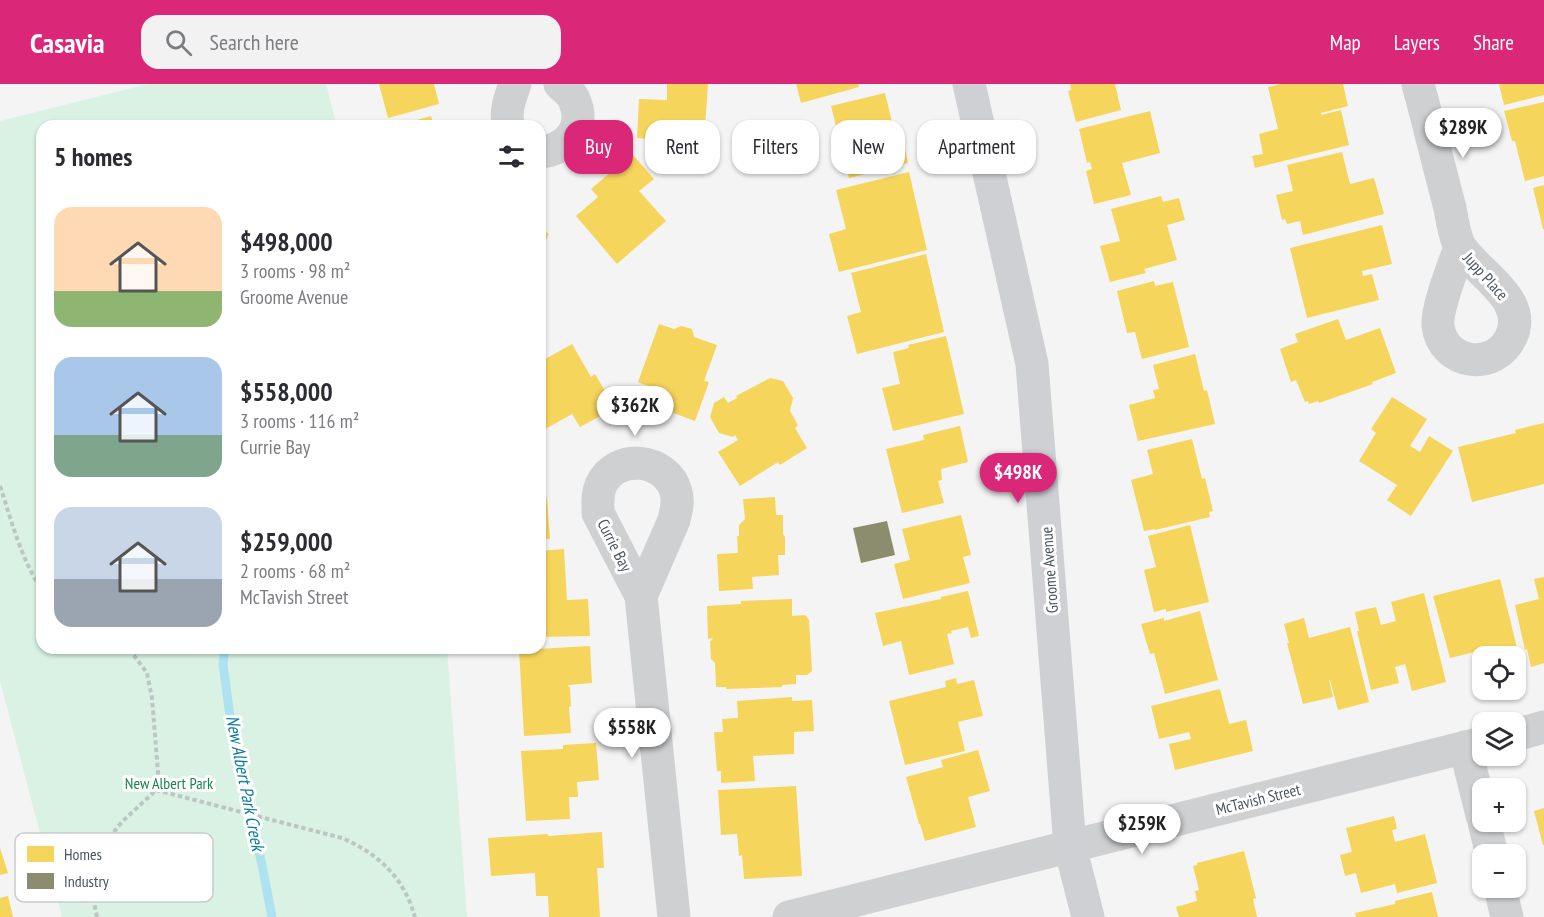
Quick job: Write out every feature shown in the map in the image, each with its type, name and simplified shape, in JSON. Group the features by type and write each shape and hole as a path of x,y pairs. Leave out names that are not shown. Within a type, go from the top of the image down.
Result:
{"street":[{"path":"506,120 515,84"},
{"path":"546,151 562,146 577,126 578,114 575,102 560,84"},
{"name":"Groome Avenue","path":"969,84 1032,364 1070,846 1088,917"},
{"name":"Jupp Place","path":"1418,84 1460,247"},
{"path":"641,596 674,917"},
{"path":"1526,732 1544,728"},
{"name":"McTavish Street","path":"789,917 1472,746"},
{"path":"1502,898 1507,917"}],"path":[{"path":"0,486 25,560 36,581"},
{"path":"113,833 156,790 158,772 152,698 147,673 133,654"},
{"path":"156,790 342,838 360,845 393,872 411,903 415,917"},
{"path":"94,902 97,917"}],"green space":[{"name":"New Albert Park","path":"148,84 326,84 335,120 36,120 36,654 447,654 467,917 62,917 58,902 213,902 213,833 40,833 0,681 0,121"}],"building: Homes":[{"path":"379,84 434,84 439,104 388,118"},
{"path":"667,84 708,84 706,120 645,120 645,138 637,138 639,99 667,100"},
{"path":"796,84 858,84 859,87 801,103"},
{"path":"1070,84 1115,84 1121,110 1076,122 1068,91 1071,90"},
{"path":"1281,84 1343,84 1348,106 1321,113 1321,115 1341,110 1349,145 1255,168 1252,156 1263,154 1259,134 1278,129 1268,87"},
{"path":"1499,84 1544,84 1544,95 1504,105"},
{"path":"885,93 892,120 834,120 831,106"},
{"path":"1544,102 1544,176 1525,181 1515,141 1512,141 1504,111"},
{"path":"1150,111 1160,153 1122,163 1131,195 1094,204 1086,171 1092,169 1090,162 1087,163 1079,129"},
{"path":"431,116 432,120 417,120"},
{"path":"1342,152 1350,184 1374,178 1384,214 1303,235 1300,221 1287,224 1285,219 1282,220 1276,195 1293,191 1287,165"},
{"path":"633,155 645,169 645,174 650,174 654,179 639,191 666,221 617,264 576,216 598,197 591,189 609,174 633,174"},
{"path":"909,172 927,250 839,272 829,234 846,229 836,190"},
{"path":"848,174 865,174 849,178"},
{"path":"1544,185 1544,229 1543,229 1533,188"},
{"path":"1161,196 1163,202 1179,198 1185,220 1167,225 1177,260 1144,269 1146,273 1110,282 1100,246 1120,241 1111,209"},
{"path":"1382,225 1392,264 1362,271 1363,276 1372,274 1379,300 1307,318 1290,248"},
{"path":"926,254 944,332 857,354 847,316 861,312 851,273"},
{"path":"1154,281 1155,286 1173,282 1189,347 1142,359 1135,332 1127,333 1117,291"},
{"path":"1338,319 1346,340 1380,328 1396,373 1372,382 1373,384 1319,403 1318,401 1309,404 1308,401 1305,402 1296,380 1291,382 1280,349 1298,342 1295,334"},
{"path":"659,324 674,329 681,326 692,329 694,337 717,345 704,381 709,382 695,421 660,408 665,393 638,382"},
{"path":"946,336 964,414 893,431 882,388 900,384 893,352 909,348 908,345"},
{"path":"572,344 591,377 595,374 615,408 580,427 572,414 546,429 546,359"},
{"path":"1195,354 1215,424 1138,441 1129,405 1155,398 1153,390 1159,389 1153,365"},
{"path":"770,378 783,381 793,398 790,411 798,425 795,428 807,448 780,465 778,462 740,486 718,452 738,440 735,435 733,437 719,433 710,417 714,403 724,397 728,403 737,398 736,396"},
{"path":"1392,397 1427,419 1410,446 1420,452 1429,436 1453,451 1411,516 1387,500 1397,485 1359,461 1376,433 1371,429"},
{"path":"1544,423 1544,484 1472,502 1458,447 1516,433 1515,430"},
{"path":"960,426 968,462 941,469 942,480 938,481 944,503 902,513 886,449 924,440 923,435"},
{"path":"1192,439 1213,511 1209,512 1210,517 1144,531 1131,480 1153,474 1147,450"},
{"path":"775,497 776,515 783,515 785,537 785,555 778,555 779,575 752,577 753,589 719,591 717,554 738,553 739,525 745,519 743,499"},
{"path":"546,498 547,498 550,539 546,539"},
{"path":"961,515 971,555 963,557 970,583 903,599 894,564 910,560 902,529"},
{"path":"1190,525 1209,602 1166,612 1166,609 1154,612 1144,570 1156,567 1148,536"},
{"path":"564,549 567,600 588,599 590,636 546,637 546,550"},
{"path":"1544,577 1544,663 1531,667 1515,605 1539,599 1534,579"},
{"path":"1500,579 1517,646 1472,646 1472,653 1450,658 1433,596"},
{"path":"968,591 979,636 971,638 968,627 951,631 952,633 947,634 954,664 909,675 901,641 883,646 875,613"},
{"path":"1424,593 1446,682 1412,691 1405,664 1395,667 1399,683 1371,690 1357,631 1359,631 1355,612 1376,607 1381,625 1396,621 1391,602"},
{"path":"792,599 792,616 805,615 809,620 812,671 807,675 796,675 796,684 782,685 782,687 726,689 726,687 716,687 715,663 711,659 710,642 713,638 708,639 707,606 741,604 741,601"},
{"path":"1200,611 1218,680 1165,694 1154,653 1150,654 1141,624 1164,618 1164,621"},
{"path":"1304,618 1309,638 1350,627 1369,702 1338,710 1329,680 1333,697 1303,704 1284,624"},
{"path":"590,646 592,683 568,685 570,687 571,733 524,736 519,654 546,654 546,648"},
{"path":"956,678 957,684 974,680 983,716 958,722 965,751 905,765 889,701 946,687 945,681"},
{"path":"1220,689 1229,724 1246,720 1253,751 1175,770 1169,744 1191,739 1189,732 1159,739 1151,706"},
{"path":"792,697 792,701 812,700 814,731 794,732 794,754 753,756 755,781 721,783 721,771 717,771 714,732 723,732 722,719 738,718 737,701"},
{"path":"596,743 599,780 577,782 578,797 569,797 570,819 526,821 521,751 563,749 563,745"},
{"path":"978,750 990,791 968,797 976,827 925,841 906,777 943,767 941,760"},
{"path":"796,786 802,876 744,879 737,834 721,835 718,790"},
{"path":"1544,808 1544,845 1543,845 1534,811"},
{"path":"1394,816 1397,829 1392,830 1395,842 1425,834 1437,883 1397,893 1395,884 1361,893 1356,873 1345,876 1340,855 1352,852 1346,828"},
{"path":"602,832 604,868 597,868 600,917 549,917 548,896 536,896 535,873 491,876 488,838"},
{"path":"0,848 8,873 0,875"},
{"path":"1244,851 1256,898 1253,899 1257,917 1179,917 1176,907 1197,901 1195,891 1199,890 1193,866"},
{"path":"1432,892 1438,917 1356,917 1355,913 1395,904 1395,901"},
{"path":"8,896 13,917 0,917 0,898"}],"building: Industry":[{"path":"887,521 895,555 861,563 853,528"}],"waterway":[{"name":"New Albert Park Creek","path":"224,654 223,664 232,731 272,917"}]}
